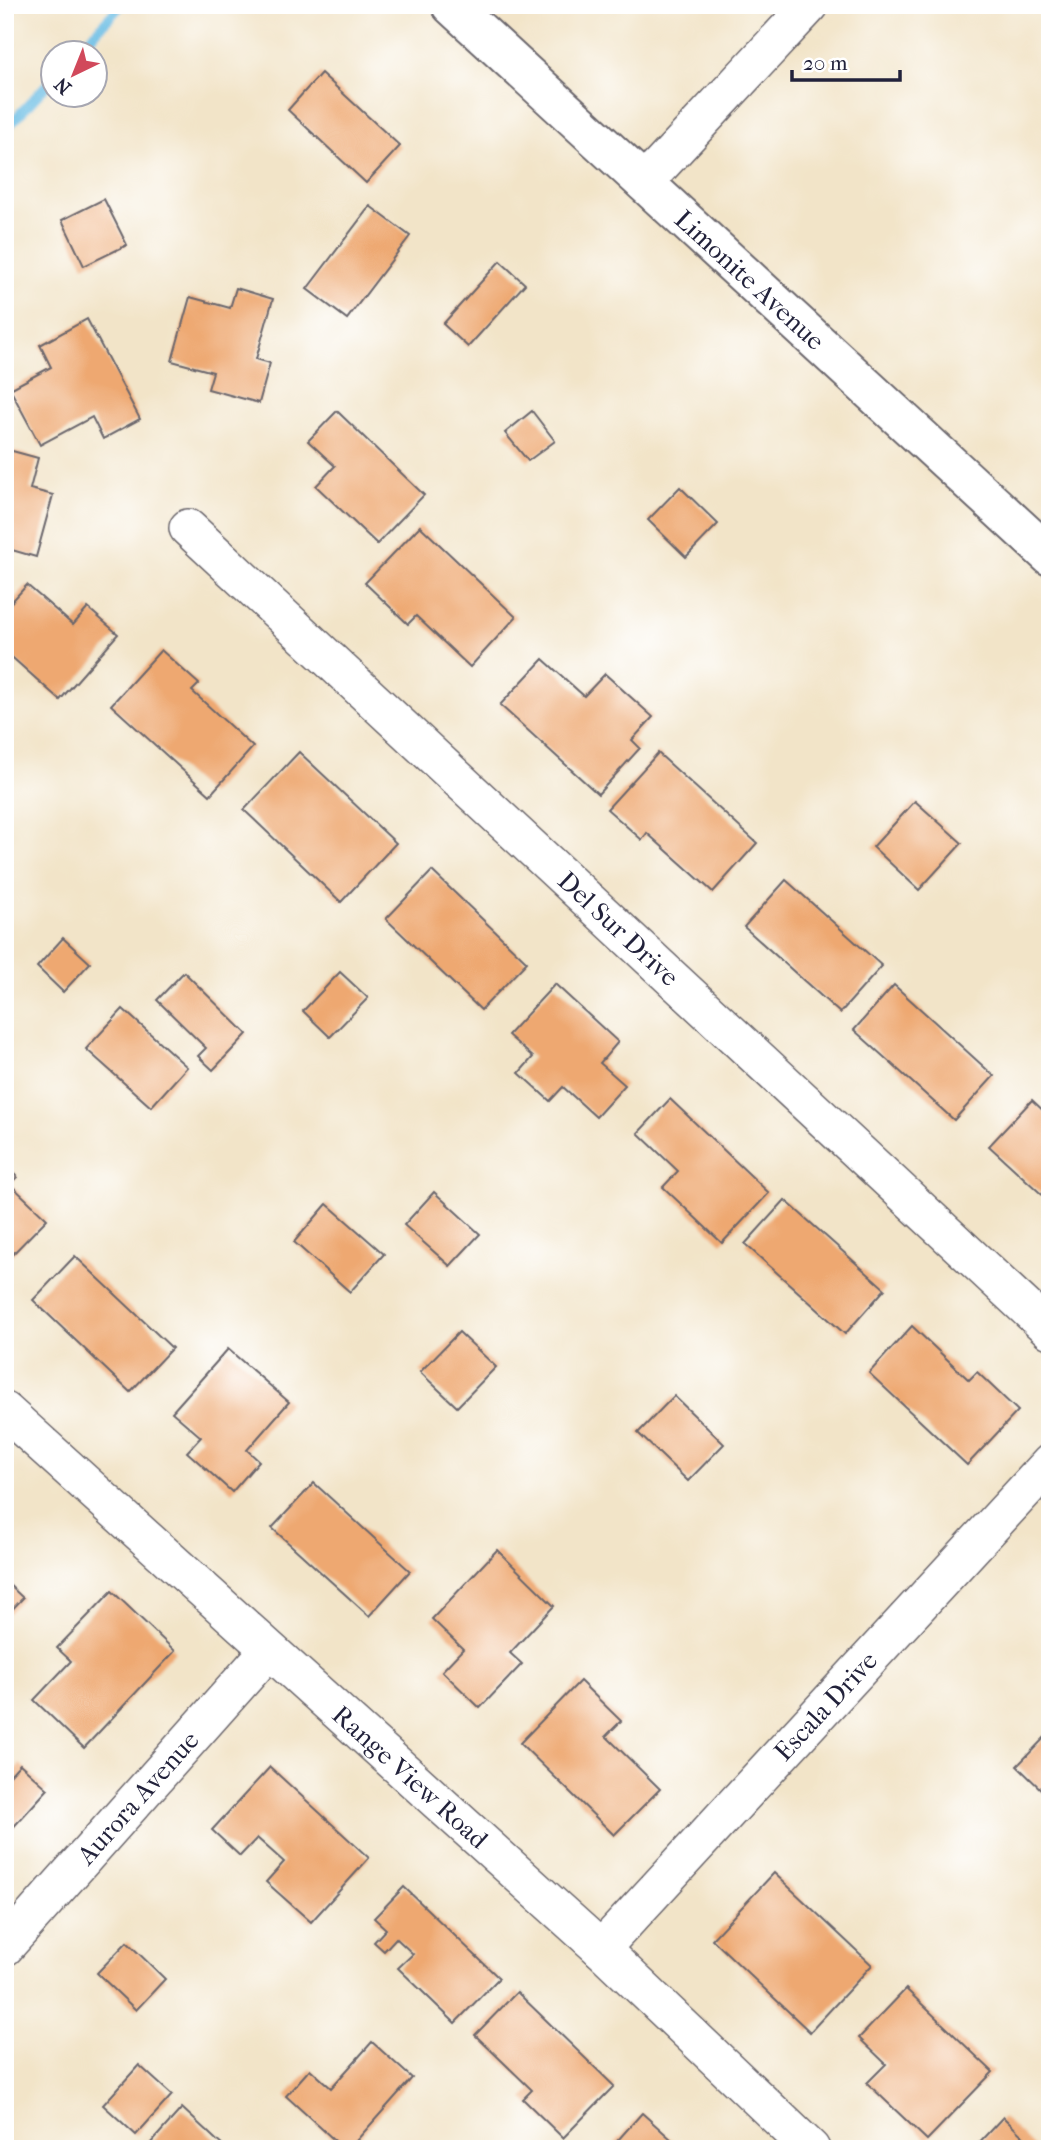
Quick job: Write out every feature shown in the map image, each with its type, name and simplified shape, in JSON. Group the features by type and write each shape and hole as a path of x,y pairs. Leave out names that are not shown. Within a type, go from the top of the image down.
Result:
{"main road":[{"name":"Limonite Avenue","path":"451,5 1050,556"}],"street":[{"path":"644,183 810,5"},
{"name":"Del Sur Drive","path":"188,528 1050,1330"},
{"name":"Range View Road","path":"5,1411 601,1949 811,2149"},
{"name":"Escala Drive","path":"601,1949 1050,1463"},
{"name":"Aurora Avenue","path":"5,1947 269,1650"}],"building":[{"path":"321,73 400,146 366,183 288,110"},
{"path":"104,199 127,245 84,266 62,220"},
{"path":"370,206 410,236 347,319 307,289"},
{"path":"500,261 525,284 468,347 443,324"},
{"path":"236,288 273,299 256,359 270,363 259,403 208,389 213,372 172,361 190,297 230,308"},
{"path":"87,319 140,419 103,439 92,417 40,445 10,389 51,367 40,345"},
{"path":"337,411 424,495 377,544 316,486 335,466 308,441"},
{"path":"532,411 555,441 528,461 505,433"},
{"path":"5,449 38,458 30,489 53,495 36,557 5,548"},
{"path":"680,487 718,524 686,557 648,520"},
{"path":"420,526 516,617 470,667 416,616 408,624 365,583"},
{"path":"27,585 73,625 88,608 118,634 60,700 5,651 5,609"},
{"path":"161,650 199,684 192,691 253,747 210,795 111,705"},
{"path":"543,659 584,696 605,674 653,717 632,740 640,748 598,794 500,705"},
{"path":"299,752 396,843 341,902 244,810"},
{"path":"658,753 757,843 713,892 647,833 642,840 607,809"},
{"path":"915,801 962,843 919,890 873,847"},
{"path":"432,871 527,962 481,1010 386,919"},
{"path":"786,880 882,966 840,1013 744,927"},
{"path":"63,938 90,963 63,992 37,967"},
{"path":"184,972 247,1034 213,1070 198,1056 206,1048 157,1000"},
{"path":"340,972 368,998 330,1037 303,1011"},
{"path":"555,984 618,1042 600,1063 625,1085 596,1117 563,1087 550,1101 519,1073 533,1057 508,1035"},
{"path":"894,985 994,1076 954,1120 854,1030"},
{"path":"123,1009 187,1067 151,1107 86,1049"},
{"path":"670,1099 769,1193 722,1243 663,1187 678,1171 638,1133"},
{"path":"1032,1100 1050,1117 1050,1202 989,1146"},
{"path":"5,1165 17,1177 10,1184 47,1219 5,1262"},
{"path":"434,1192 480,1234 450,1266 404,1225"},
{"path":"785,1200 885,1289 845,1334 745,1244"},
{"path":"327,1204 384,1254 350,1292 294,1242"},
{"path":"75,1256 172,1348 130,1392 33,1300"},
{"path":"912,1326 969,1380 977,1372 1018,1411 967,1465 869,1373"},
{"path":"459,1332 496,1367 457,1407 420,1372"},
{"path":"228,1349 289,1402 247,1450 259,1461 232,1492 187,1452 201,1437 172,1412"},
{"path":"674,1396 724,1444 688,1481 638,1433"},
{"path":"314,1483 410,1571 369,1616 272,1528"},
{"path":"497,1550 554,1606 510,1653 522,1664 480,1708 442,1671 463,1649 432,1619"},
{"path":"5,1581 23,1598 5,1617"},
{"path":"112,1591 175,1651 84,1748 34,1700 71,1661 57,1648"},
{"path":"580,1681 621,1721 606,1736 660,1789 614,1835 520,1743"},
{"path":"1050,1732 1050,1794 1048,1796 1017,1766"},
{"path":"20,1764 48,1789 8,1833 5,1830 5,1772 9,1776"},
{"path":"270,1767 369,1858 311,1922 266,1882 284,1862 257,1838 240,1856 212,1830"},
{"path":"774,1873 872,1965 810,2032 712,1939"},
{"path":"404,1887 499,1978 455,2023 398,1968 413,1954 396,1938 384,1951 374,1942 386,1929 374,1918"},
{"path":"127,1942 165,1979 136,2010 97,1973"},
{"path":"906,1989 993,2072 927,2140 867,2083 886,2064 859,2038"},
{"path":"517,1992 614,2086 563,2138 523,2099 532,2090 475,2035"},
{"path":"372,2042 412,2078 349,2149 344,2149 286,2096 310,2069 331,2088"},
{"path":"139,2065 172,2095 136,2135 103,2105"},
{"path":"182,2108 226,2149 153,2149 149,2145"},
{"path":"642,2113 682,2149 610,2149"},
{"path":"1003,2117 1036,2149 973,2149"}],"waterway":[{"path":"90,38 121,5"},
{"path":"5,130 38,94"}]}
